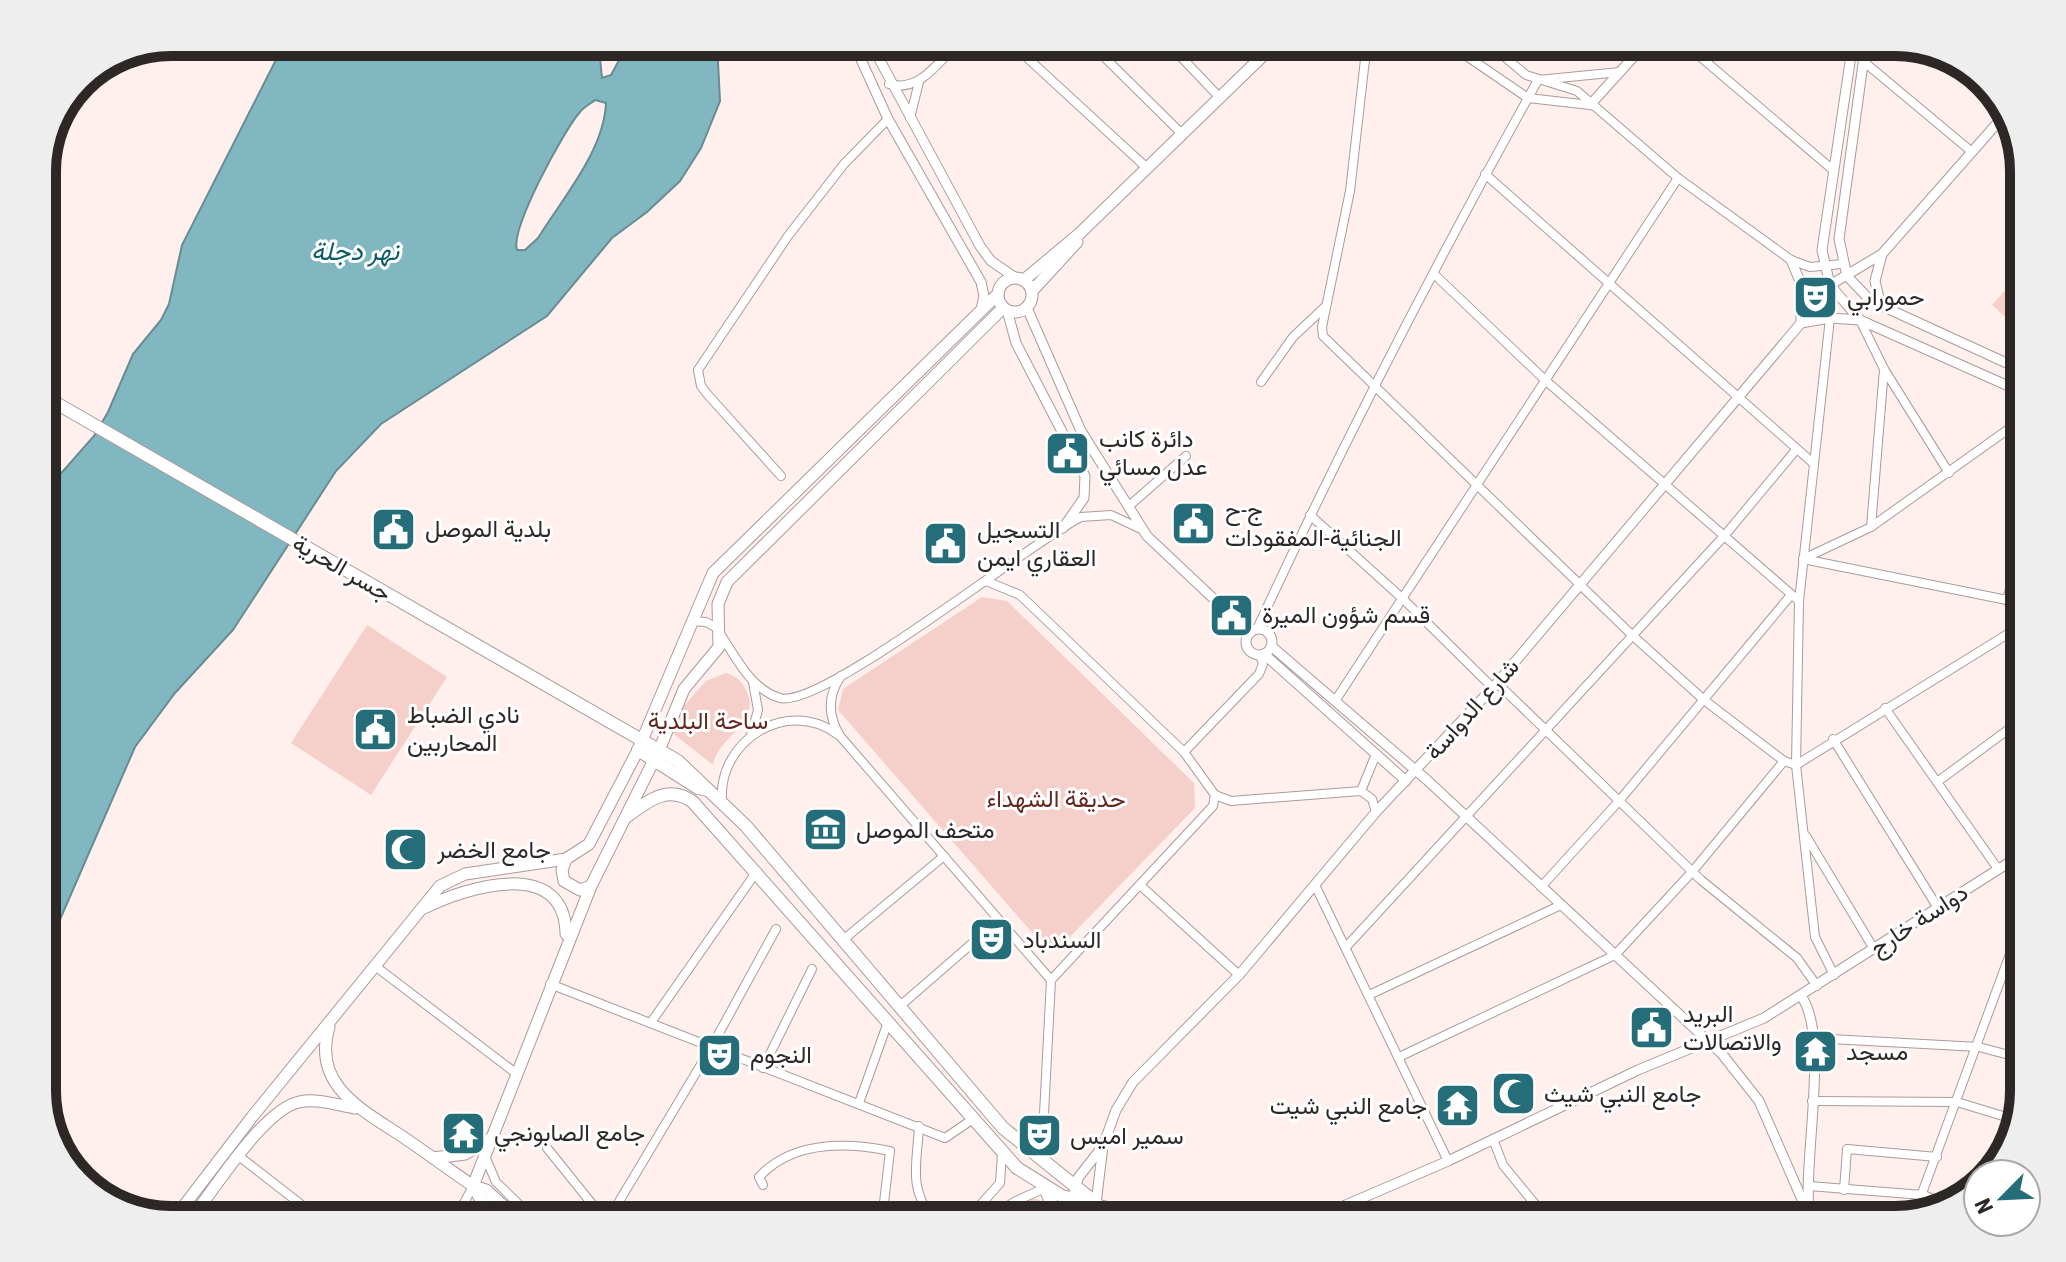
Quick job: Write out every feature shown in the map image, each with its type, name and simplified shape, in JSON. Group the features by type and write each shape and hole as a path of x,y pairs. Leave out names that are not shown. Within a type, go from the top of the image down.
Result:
{"main road":[{"path":"184,1206 440,886 456,877 566,859 594,837 641,744 705,587 723,560 998,294 1004,282 1020,279 1079,234 1263,56"},
{"path":"998,294 1005,309 1015,312 1027,308 1032,291 1075,245 1079,234"},
{"path":"1020,279 1032,291"},
{"path":"473,1186 567,940 591,886 660,748 684,689 717,653 721,636 718,604 731,576 1005,309"},
{"name":"جسر الحرية","path":"56,403 521,671 641,744"},
{"path":"641,744 660,748 722,800 1008,1134 1096,1203"},
{"path":"641,744 654,760 698,788 711,790"},
{"path":"627,816 656,796 682,795 693,802 757,871 1002,1153 1045,1188 1071,1199 1106,1206"},
{"path":"566,859 562,870 564,881 580,890 591,886"},
{"path":"424,909 462,891 536,885 551,892 562,906 567,940"},
{"path":"332,1019 325,1043 328,1069 340,1092 359,1109 473,1186 486,1190 504,1206"},
{"path":"201,1206 282,1109 299,1102 318,1101 359,1109"},
{"path":"252,1117 265,1126"},
{"path":"432,1157 465,1154 492,1136"},
{"path":"473,1186 487,1206"},
{"path":"1045,1188 1053,1206"}],"street":[{"path":"858,56 888,119 983,288 984,303 978,313"},
{"path":"875,56 955,204 987,256 1020,279"},
{"path":"889,84 903,87 919,81 945,56"},
{"path":"1025,56 1147,168"},
{"path":"1103,56 1182,134"},
{"path":"1180,56 1220,98"},
{"path":"1365,56 1350,191 1326,305 1323,336 1375,391 1478,483 1632,635 1704,700 1784,761 1796,765"},
{"path":"1466,56 1528,98 1590,105"},
{"path":"1504,56 1526,75 1571,88 1678,178 1791,260 1803,266 1842,264"},
{"path":"1590,105 1634,56"},
{"path":"1699,56 1833,170"},
{"path":"1851,56 1822,241 1824,267 1830,285 1860,320 1884,369 1949,473"},
{"path":"1864,56 1839,239 1847,276 1861,294 1881,306 2010,365"},
{"path":"863,68 877,61"},
{"path":"1863,61 1972,152"},
{"path":"1620,72 1549,76 1538,80 1485,174 1310,515 1248,647 1265,652 1335,701 1465,815 1707,1040 1759,1101 1805,1206"},
{"path":"910,121 919,81"},
{"path":"781,476 708,395 701,386 698,370 788,236 844,164 888,119"},
{"name":"شارع الدواسة","path":"1096,1206 1103,1146 1116,1110 1133,1082 1239,975 1376,812 1495,686 1581,586 1664,481 1738,400 1830,285 1882,254 1999,122"},
{"path":"1485,174 1795,451 1813,463"},
{"path":"1335,701 1678,178"},
{"path":"942,212 955,204"},
{"path":"1881,306 1875,281 1882,254"},
{"path":"1791,260 1801,284 1801,323 1830,318 1860,320 2010,387"},
{"path":"1435,275 1545,380 1795,598"},
{"path":"1261,382 1293,337 1326,305"},
{"path":"1027,308 1076,422 1147,536"},
{"path":"1005,309 1016,343 1085,476 1084,498 1063,528"},
{"path":"1830,318 1803,559 1795,598 1796,765 1815,937 1834,975"},
{"path":"1871,527 1884,369"},
{"path":"1803,559 1871,527 2010,428"},
{"path":"1347,946 1725,535 1795,451"},
{"path":"1129,506 1186,456"},
{"path":"691,621 711,624 751,680 771,695 794,700 841,675 1081,517 1105,514 1131,522 1254,631 1269,633 1259,674 1184,752"},
{"path":"1310,515 1547,731 1692,872 1797,958 1816,987"},
{"path":"1803,559 2007,600 2010,604"},
{"path":"986,581 1020,595 1184,752 1215,795 1231,801 1361,791 1372,799 1376,812"},
{"path":"2007,600 2010,589"},
{"path":"1541,887 1795,598"},
{"path":"1796,765 1833,739 2010,632"},
{"path":"1265,652 1406,781"},
{"path":"840,736 830,710 832,691 841,675"},
{"path":"749,739 758,710 751,680"},
{"path":"1885,708 1998,869"},
{"path":"722,800 725,770 749,739 769,724 794,719 819,723 840,736 1051,980"},
{"path":"1937,782 2010,728"},
{"path":"1833,739 1938,908"},
{"path":"1361,791 1376,754"},
{"path":"1399,1057 1615,955 1692,872 1784,761"},
{"path":"1036,1131 1044,1114 1051,980 1213,806 1215,795"},
{"path":"1804,832 1874,949"},
{"path":"843,940 944,856"},
{"name":"دواسة خارج","path":"1345,1206 1707,1040 1764,1018 2010,862"},
{"path":"652,1021 757,871"},
{"path":"1140,885 1239,975"},
{"path":"1316,887 1448,1161"},
{"path":"1369,995 1561,905"},
{"path":"900,1006 999,920"},
{"path":"615,1206 712,1046 776,929"},
{"path":"1919,1203 2010,957"},
{"path":"375,966 517,1074"},
{"path":"763,1068 812,969"},
{"path":"550,984 652,1021 763,1068 945,1138 973,1119"},
{"path":"1801,996 1808,1008 1812,1038 1810,1206"},
{"path":"859,1103 888,1022"},
{"path":"1812,1038 1979,1047 2010,1055"},
{"path":"1812,1101 1957,1102 2007,1117"},
{"path":"919,1126 916,1189 922,1206"},
{"path":"1493,1139 1503,1165 1537,1206"},
{"path":"763,1185 759,1177 769,1166 817,1147 851,1144 890,1151 884,1206"},
{"name":"شارع الدواسة","path":"1070,1206 1075,1186 1087,1164 1103,1146"},
{"path":"547,1148 595,1206"},
{"path":"1844,1190 1847,1149 1937,1157"},
{"path":"979,1206 1000,1183 1002,1153"},
{"path":"485,1156 496,1182 521,1206"},
{"path":"240,1157 304,1206"},
{"path":"462,1206 473,1186"},
{"path":"1809,1186 1923,1195 1933,1199"},
{"path":"1012,1206 1045,1188"}],"green space":[{"path":"2010,285 2010,321 1992,305"},
{"name":"حديقة الشهداء","path":"982,597 1007,601 1194,783 1195,808 1064,943 1042,944 838,710 843,689"},
{"path":"367,625 447,677 371,795 291,743"},
{"name":"ساحة البلدية","path":"726,673 743,685 749,710 716,755 713,765 665,727 706,681"},
{"path":"1032,1197 1049,1206 1018,1206"}],"water":[{"name":"نهر دجلة","path":"278,56 601,56 602,78 611,75 621,56 718,56 720,101 701,148 680,181 647,212 612,238 547,316 381,424 336,471 233,630 175,693 135,747 56,929 56,479 94,436 133,354 161,320 169,304 182,245","holes":["595,100 606,103 590,157 538,238 525,250 517,250 517,239 530,202 572,122"]}],"place":[{"name":"حمورابي","path":"1816,297"},
{"name":"دائرة كانب عدل مسائي","path":"1068,453"},
{"name":"ج-ح الجنائية-المفقودات","path":"1194,524"},
{"name":"بلدية الموصل","path":"394,529"},
{"name":"التسجيل العقاري ايمن","path":"946,544"},
{"name":"قسم شؤون الميرة","path":"1231,615"},
{"name":"نادي الضباط المحاربين","path":"376,729"},
{"name":"متحف الموصل","path":"825,830"},
{"name":"جامع الخضر","path":"406,850"},
{"name":"السندباد","path":"992,940"},
{"name":"البريد والاتصالات","path":"1652,1028"},
{"name":"مسجد","path":"1815,1052"},
{"name":"النجوم","path":"719,1055"},
{"name":"جامع النبي شيث","path":"1513,1094"},
{"name":"جامع النبي شيت","path":"1458,1106"},
{"name":"جامع الصابونجي","path":"463,1133"},
{"name":"سمير اميس","path":"1039,1136"}]}
